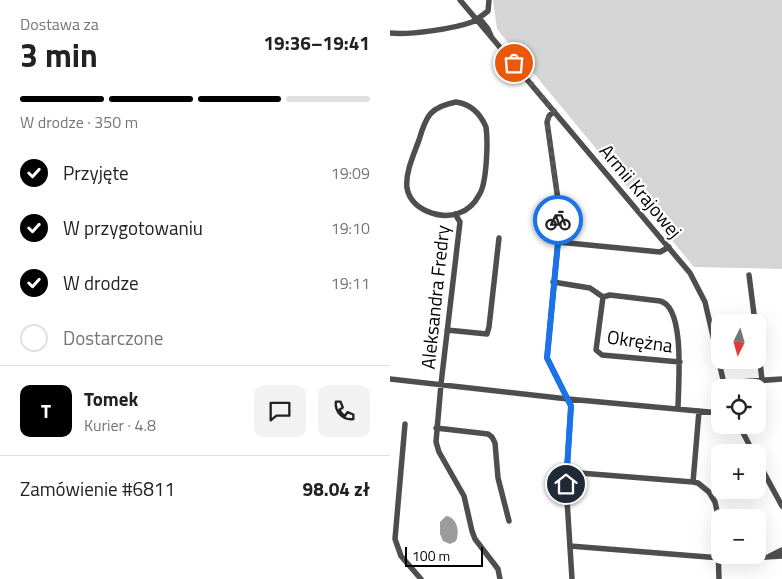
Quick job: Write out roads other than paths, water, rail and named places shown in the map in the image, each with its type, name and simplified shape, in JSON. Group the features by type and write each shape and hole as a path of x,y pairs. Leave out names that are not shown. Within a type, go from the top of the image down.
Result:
{"street":[{"name":"Armii Krajowej","path":"460,0 488,29 692,276 705,302 723,379"},
{"name":"Armii Krajowej","path":"464,0 477,19"},
{"path":"390,33 420,32 477,19 488,11 489,0"},
{"name":"Aleksandra Fredry","path":"456,102 469,105 474,109 483,120 486,135 484,181 481,193 470,207 455,214 432,213 418,207 410,196 407,182 425,120 437,108 456,102"},
{"path":"554,111 549,116 547,122 558,200 558,242 547,358 571,406 572,416 567,472 572,579"},
{"name":"Aleksandra Fredry","path":"455,214 460,222 436,428 437,447 464,496 475,539 498,569 500,579"},
{"path":"448,330 487,334 499,238"},
{"path":"558,242 660,252 669,247"},
{"path":"749,275 754,314"},
{"path":"553,282 586,286 603,297"},
{"name":"Okrężna","path":"678,409 680,362 679,343 672,311 668,304 660,301 610,295 603,297 596,350 598,353 602,355 680,362"},
{"path":"390,378 568,399 711,412"},
{"path":"766,380 782,379"},
{"path":"693,482 699,411"},
{"path":"405,424 396,539 402,556 421,579"},
{"path":"436,428 488,434 493,438 498,478 509,521"},
{"path":"567,472 698,483 709,492 717,509"},
{"path":"766,477 782,506"},
{"path":"570,546 711,557"},
{"path":"768,557 782,550"},
{"path":"768,557 782,556"},
{"path":"719,564 719,579"}]}
